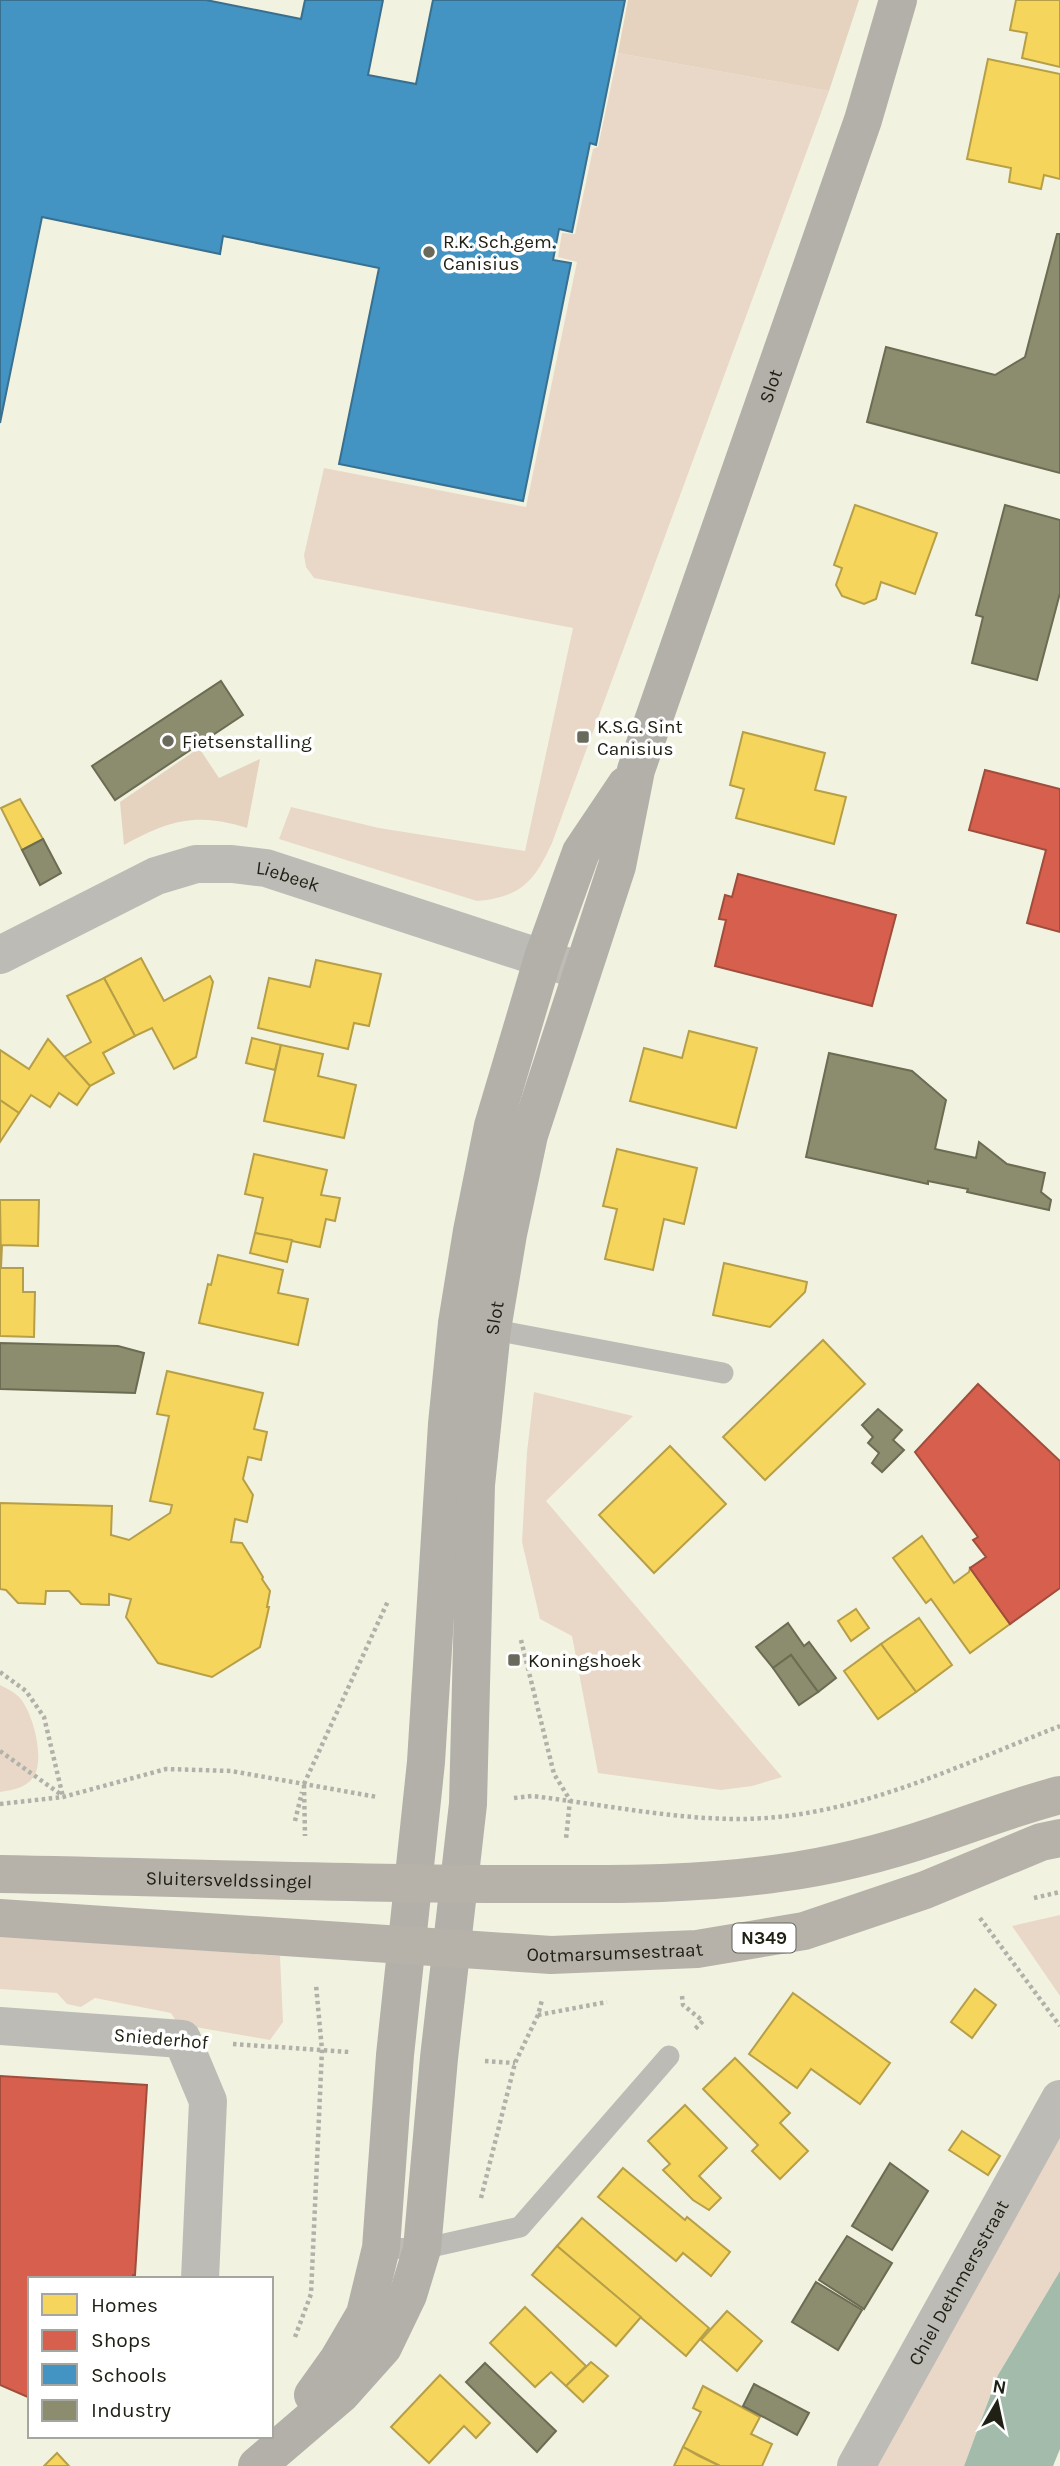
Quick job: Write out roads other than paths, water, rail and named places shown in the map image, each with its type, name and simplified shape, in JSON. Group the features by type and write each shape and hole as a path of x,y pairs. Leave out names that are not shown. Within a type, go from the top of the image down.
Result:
{"main road":[{"path":"459,1884 700,1881 780,1874 850,1860 936,1836 1010,1808 1060,1795"},
{"name":"Ootmarsumsestraat","path":"451,1949 551,1955 697,1949 804,1931 925,1890 1041,1842 1060,1838"},
{"name":"Sluitersveldssingel","path":"0,1874 459,1884"},
{"name":"N349","path":"0,1918 451,1949"}],"street":[{"name":"Slot","path":"407,1946 426,1762 447,1424 475,1326 508,1234 530,1135 617,866 636,770 863,120 898,0"},
{"name":"Slot","path":"451,1949 468,1804 476,1485 472,1231 493,1126 543,958 582,852 636,770"},
{"name":"Liebeek","path":"0,955 156,876 196,864 232,864 267,868 582,971"},
{"path":"273,2437 338,2360 365,2314 381,2248 395,2055 407,1946"},
{"path":"259,2453 341,2394 383,2347 408,2295 422,2249 451,1949"},
{"name":"Sniederhof","path":"0,2026 182,2039 208,2101 200,2277"},
{"name":"Chiel Dethmersstraat","path":"856,2466 1060,2099"},
{"path":"259,2453 272,2438"}],"lane":[{"path":"475,1326 723,1373"},
{"path":"381,2248 422,2249 520,2227 669,2056"}],"place":[{"name":"R.K. Sch.gem. Canisius","path":"429,252"},
{"name":"K.S.G. Sint Canisius","path":"583,737"},
{"name":"Fietsenstalling","path":"168,741"},
{"name":"Koningshoek","path":"514,1660"}]}
